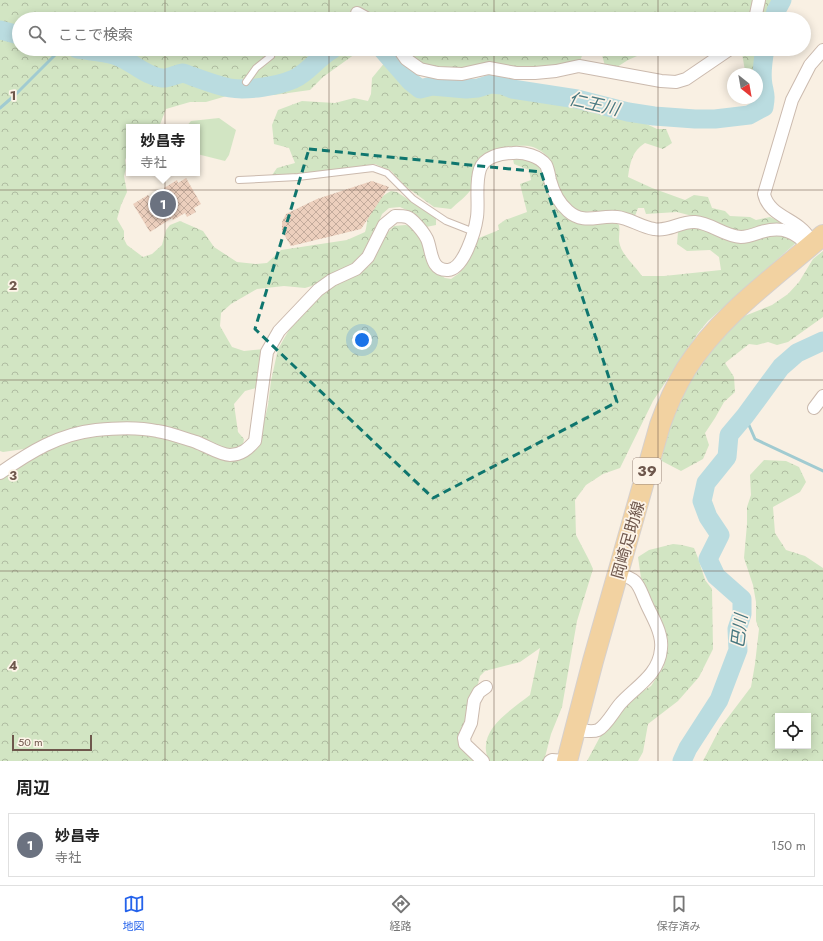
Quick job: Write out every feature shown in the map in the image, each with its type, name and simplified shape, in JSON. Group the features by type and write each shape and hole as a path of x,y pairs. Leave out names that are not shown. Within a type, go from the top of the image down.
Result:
{"main road":[{"name":"岡崎足助線","path":"566,761 660,424 669,401 686,369 712,335 743,304 815,242"}],"street":[{"path":"756,12 759,0"},
{"path":"815,242 794,224 772,210 764,194 792,100 810,64 823,50"},
{"path":"404,56 420,69 438,73 462,74 489,68 516,73 535,73 556,71 579,66 661,81 676,82 686,79 720,56"},
{"path":"0,473 42,445 69,435 96,430 121,428 157,430 197,442 228,455 237,454 248,449 255,440 267,352 279,331 318,290 332,280 356,269 368,257 384,225 395,216 409,217 419,227 427,240 433,262 441,270 450,270 458,265 464,259 474,232 477,218 478,182 480,169 485,162 492,157 514,152 538,158 546,166 552,189 559,200 568,211 579,218 590,219 606,216 619,217 656,230 694,222 708,224 732,235 741,237 772,229 791,232 801,238 815,242"},
{"path":"814,408 823,396"},
{"path":"574,729 593,732 600,729 620,704 648,678 657,664 661,649 659,630 637,583 629,577 618,574"},
{"path":"483,761 464,741 471,723 474,701 479,692 486,686"},
{"path":"550,761 566,761"}],"lane":[{"path":"246,82 256,68 272,56"},
{"path":"239,180 298,177 373,168 387,173 413,199 446,221 474,232"}],"highlighted area":[{"path":"309,149 541,172 617,402 433,498 255,329"}],"green space":[{"path":"0,0 756,0 753,12 12,12 12,56 352,56 323,77 310,90 274,95 230,95 206,102 190,102 166,109 160,124 126,124 126,168 124,176 127,192 117,219 124,231 124,239 127,245 143,257 152,254 162,245 166,230 170,225 180,221 203,231 214,247 237,262 256,264 267,263 281,250 347,240 365,232 368,215 371,209 378,200 391,191 397,192 436,218 436,225 426,227 411,212 400,207 389,208 382,214 367,253 353,266 315,285 305,288 284,286 257,289 231,304 221,313 220,326 232,347 244,351 264,349 256,388 245,391 234,404 238,432 244,439 243,445 236,449 229,450 154,425 61,433 24,449 3,452 0,451"},
{"path":"762,0 777,0 772,12 759,12"},
{"path":"410,56 582,56 579,64 553,68 465,70 420,66"},
{"path":"602,56 637,56 617,67 605,66"},
{"path":"742,56 760,56 756,68 744,68"},
{"path":"386,61 401,78 415,89 421,91 431,89 454,92 493,88 502,89 515,96 533,96 557,102 574,102 605,113 621,114 657,129 666,129 672,143 663,149 645,143 641,146 632,158 628,177 652,188 685,200 694,195 708,197 712,208 725,211 730,216 750,217 756,220 770,217 783,223 785,226 769,224 742,231 734,230 719,223 677,212 646,214 644,208 638,208 633,221 611,212 593,211 578,213 561,198 551,172 552,162 541,151 528,146 513,146 488,152 482,155 478,159 475,166 471,189 465,197 451,209 434,207 405,186 391,171 375,164 320,173 270,178 277,168 295,163 289,148 274,144 272,125 278,110 302,101 335,103 354,98 368,101 371,94 372,78"},
{"path":"219,118 236,130 229,155 225,161 200,155 200,124 188,124 191,121"},
{"path":"522,156 538,164 549,191 567,214 612,219 619,225 619,241 622,251 642,276 664,276 721,270 719,257 710,250 687,251 677,244 678,232 690,224 728,236 779,230 798,241 708,321 698,333 653,401 620,468 603,474 586,485 575,500 576,535 593,569 577,621 562,707 551,734 544,761 489,761 486,750 487,740 497,723 530,695 540,648 520,662 485,671 480,676 470,716 461,735 478,761 0,761 0,480 51,448 69,441 91,436 113,434 157,437 245,456 258,448 268,405 271,381 278,349 289,330 322,293 369,266 378,246 394,226 414,226 419,234 431,269 445,278 451,279 465,267 475,243 479,238 499,230 498,225 505,220 527,212 520,184 531,180 529,170 514,164 513,159"},
{"path":"823,251 823,317 788,342 777,345 768,342 757,345 749,344 725,363 734,377 735,392 724,402 705,433 709,445 703,459 681,471 658,459 675,398 732,321 772,305 788,294 799,282 813,259"},
{"path":"764,460 786,461 799,467 806,482 800,492 773,507 775,533 786,550 805,556 823,568 823,761 703,761 720,728 751,687 759,629 756,621 756,602 753,585 744,558 747,507 751,495 750,475"},
{"path":"673,544 694,548 705,580 712,589 713,649 699,677 678,701 648,724 643,752 638,761 587,761 601,735 620,711 651,686 664,666 667,647 664,628 641,578 638,557 649,550"}],"building":[{"path":"186,178 201,204 194,208 196,212 187,217 185,213 173,220 172,218 150,232 133,204 148,195 151,200 166,191 164,188 177,180 178,183"},
{"path":"372,181 389,187 361,229 291,246 282,231 282,222 286,214 317,199"}],"waterway":[{"name":"仁王川","path":"776,12 782,0"},
{"name":"仁王川","path":"0,30 12,33"},
{"path":"0,108 54,56"},
{"name":"仁王川","path":"117,56 155,77 164,78 183,73 224,87 237,89 271,86 287,82 299,76 323,56"},
{"name":"仁王川","path":"388,56 410,81 420,89 432,86 466,89 478,88 491,84 502,85 512,89 577,99 628,112 654,116 695,119 715,119 749,115 764,107 765,96 762,81 764,56"},
{"name":"巴川","path":"682,761 688,748 719,700 738,650 737,629 742,614 742,599 716,576 708,559 720,535 708,517 702,501 706,483 727,457 729,435 781,367 797,353 823,341"},
{"path":"745,416 755,439 823,471"}],"place":[{"name":"妙昌寺","path":"163,204"}]}
